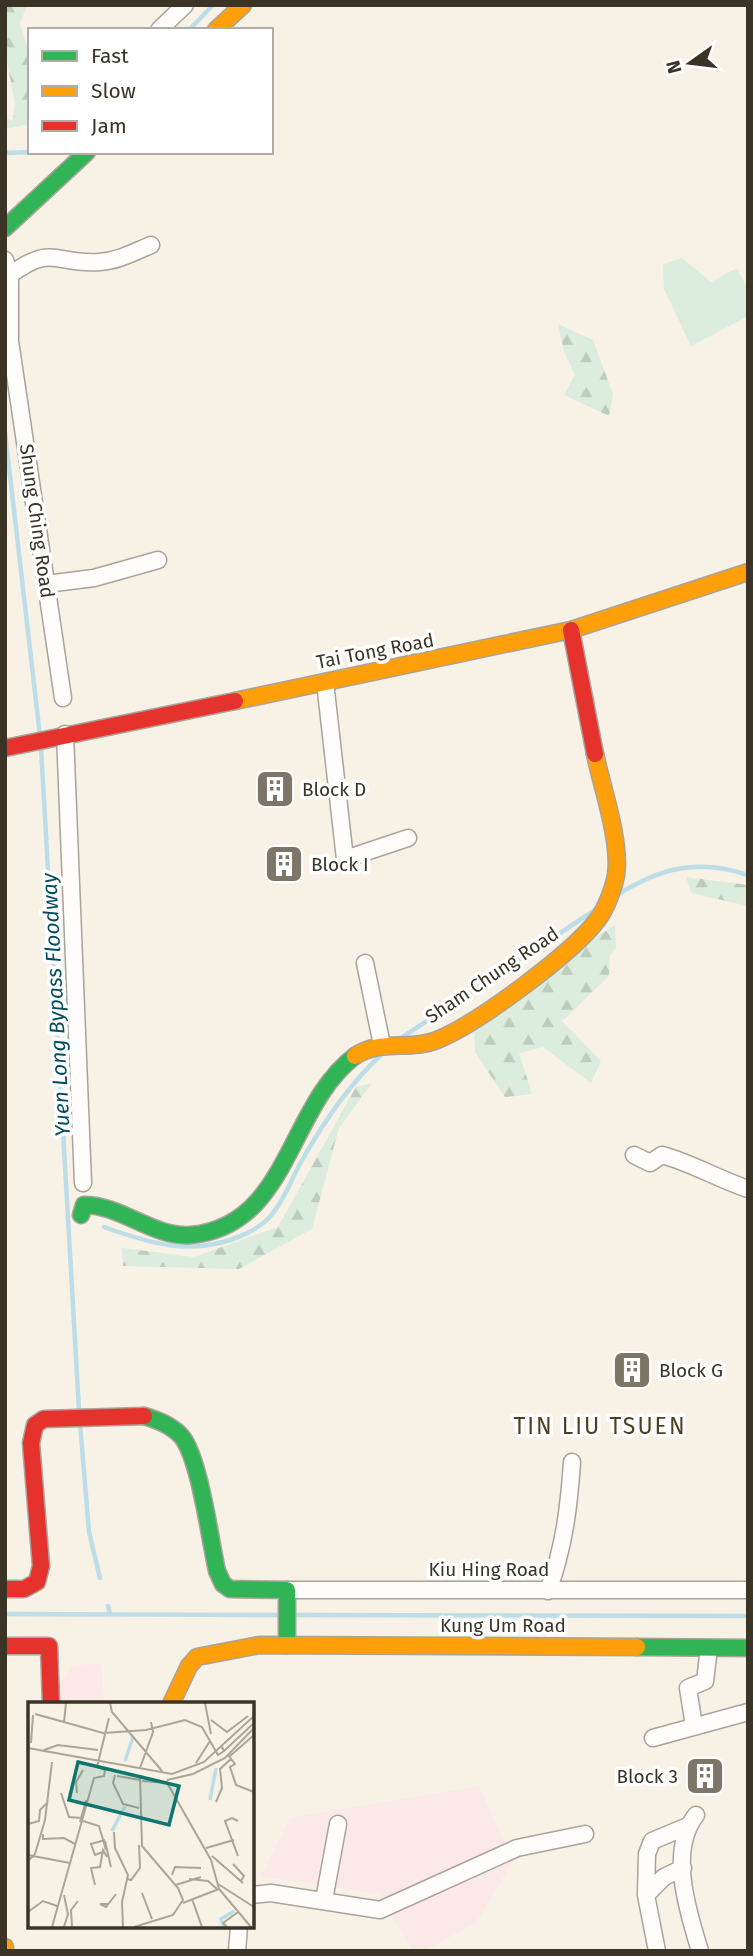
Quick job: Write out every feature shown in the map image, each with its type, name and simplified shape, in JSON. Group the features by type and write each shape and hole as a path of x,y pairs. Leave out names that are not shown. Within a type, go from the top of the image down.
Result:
{"street":[{"path":"161,28 186,5"},
{"path":"218,28 243,5"},
{"path":"5,228 85,154"},
{"path":"8,267 43,256 97,263 123,257 151,245"},
{"name":"Shung Ching Road","path":"8,267 10,341 63,698"},
{"path":"46,584 94,578 158,560"},
{"name":"Tai Tong Road","path":"5,748 571,630 748,572"},
{"name":"Sham Chung Road","path":"375,1046 414,1044 444,1038 583,938 601,916 617,874 614,841 584,705 571,630"},
{"path":"325,682 345,859 408,838"},
{"path":"65,734 83,1183"},
{"path":"81,1215 84,1205 99,1203 115,1208 155,1231 198,1234 236,1220 258,1203 314,1107 343,1065 375,1046 365,963"},
{"path":"634,1155 650,1163 662,1155 686,1162 716,1178 748,1189"},
{"name":"Kiu Hing Road","path":"5,1589 24,1589 37,1582 41,1566 31,1443 35,1425 44,1419 146,1416 172,1427 184,1439 194,1465 217,1571 223,1584 230,1589 748,1590"},
{"path":"548,1591 560,1559 568,1519 572,1462"},
{"path":"287,1590 288,1645"},
{"name":"Kung Um Road","path":"172,1702 189,1666 197,1657 258,1645 748,1648"},
{"path":"5,1646 49,1646 51,1702"},
{"path":"694,1726 688,1688 705,1681 709,1647"},
{"path":"653,1738 748,1712"},
{"path":"657,1951 646,1895 647,1854 652,1841 692,1821 683,1868 684,1885 700,1951"},
{"path":"324,1900 338,1824"},
{"path":"254,1895 271,1893 380,1910 517,1848 585,1834"},
{"path":"646,1895 664,1877 683,1868"},
{"path":"237,1951 239,1928"}],"shaded area":[{"path":"102,1664 104,1702 60,1702 59,1683 74,1665"},
{"path":"479,1786 513,1861 476,1923 424,1951 413,1951 378,1894 261,1876 290,1818"}],"green space":[{"path":"5,5 27,5 20,24 28,50 28,124 5,129 5,118 13,121 15,103 5,52"},
{"path":"682,258 711,282 737,268 748,290 748,316 691,346 664,289 663,264"},
{"path":"558,324 593,340 613,394 609,416 564,395 575,375 564,351"},
{"path":"686,877 748,885 748,906 691,893"},
{"path":"615,925 616,948 610,955 609,976 562,1021 601,1061 591,1083 543,1047 519,1053 532,1094 505,1097 475,1052 474,1016"},
{"path":"372,1083 339,1128 312,1229 239,1269 123,1266 122,1248 194,1257 278,1227 356,1087"}],"waterway":[{"path":"191,28 213,5"},
{"path":"5,153 28,152"},
{"name":"Yuen Long Bypass Floodway","path":"5,432 40,736"},
{"name":"Yuen Long Bypass Floodway","path":"41,748 79,1410"},
{"path":"617,895 649,878 680,869 712,867 748,875"},
{"path":"401,1038 595,910"},
{"path":"104,1227 152,1242 184,1246 216,1244 255,1229 277,1207 309,1147 337,1105 381,1055"},
{"name":"Yuen Long Bypass Floodway","path":"80,1423 89,1532 100,1578"},
{"name":"Yuen Long Bypass Floodway","path":"108,1606 110,1614"},
{"path":"5,1614 281,1615"},
{"path":"294,1615 748,1616"}],"traffic: fast":[{"path":"5,228 85,154"},
{"path":"81,1215 84,1205 98,1206 177,1235 191,1235 223,1227 249,1210 268,1188 315,1104 333,1078 355,1056"},
{"path":"144,1416 174,1430 188,1448 204,1501 217,1571 223,1584 230,1589 287,1590 287,1645"},
{"path":"637,1647 748,1648"}],"traffic: slow":[{"path":"218,28 243,5"},
{"path":"235,701 571,630 748,572"},
{"path":"355,1056 385,1046 427,1043 454,1032 499,1004 547,968 598,919 612,892 617,861 613,831 595,754"},
{"path":"172,1702 189,1666 197,1657 259,1645 637,1647"}],"traffic: jam":[{"path":"571,630 595,754"},
{"path":"5,748 235,701"},
{"path":"5,1589 24,1589 37,1582 41,1566 31,1443 35,1425 44,1419 144,1416"},
{"path":"5,1646 49,1646 51,1702"}],"place":[{"name":"Block D","path":"275,789"},
{"name":"Block I","path":"284,864"},
{"name":"Block G","path":"632,1370"},
{"name":"Block 3","path":"705,1776"}],"district":[{"name":"TIN LIU TSUEN","path":"600,1426"}]}
